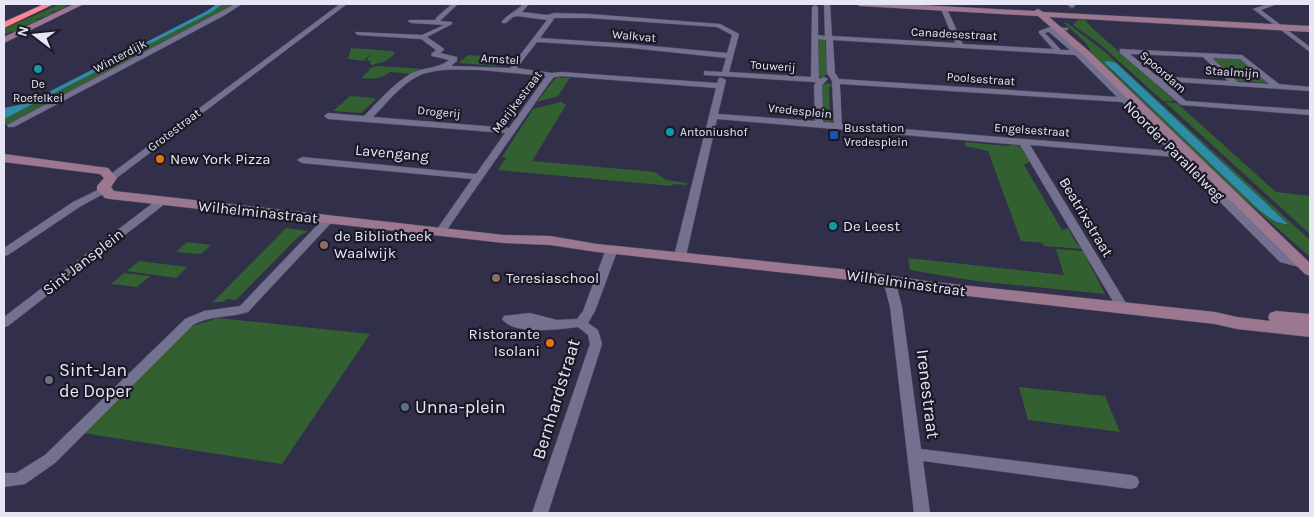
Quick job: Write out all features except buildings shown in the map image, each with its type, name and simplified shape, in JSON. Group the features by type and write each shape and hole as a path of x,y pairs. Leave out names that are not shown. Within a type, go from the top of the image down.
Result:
{"highway":[{"path":"4,17 38,4"},
{"path":"4,25 50,4"}],"main road":[{"path":"4,40 80,4"},
{"path":"860,4 1025,13 1044,12 1310,30"},
{"name":"Noorder Parallelweg","path":"1029,4 1044,12 1057,29 1082,54 1250,214 1308,265"},
{"name":"Wilhelminastraat","path":"4,158 107,172 107,184 110,195 504,239 520,244 568,250 605,248 680,256 889,280 933,288 1215,318 1237,323 1310,331"},
{"name":"Wilhelminastraat","path":"1215,318 1278,317 1310,320"}],"street":[{"name":"Winterdijk","path":"11,126 211,21 239,4"},
{"name":"Grotestraat","path":"4,253 107,184 344,4"},
{"path":"438,19 455,4"},
{"path":"518,14 526,4"},
{"path":"1274,4 1256,9 1310,50"},
{"path":"820,124 815,11 827,7 838,127"},
{"path":"944,8 960,46"},
{"path":"504,22 512,15 518,14 548,17 551,19 512,70"},
{"name":"Touwerij","path":"548,17 555,15 589,16 718,25 736,34 723,80"},
{"path":"410,21 450,23 442,30 423,37"},
{"path":"1057,29 1041,32 1059,52"},
{"path":"358,33 423,37 440,50 436,54 438,56 454,59 446,66"},
{"name":"Canadesestraat","path":"816,37 1082,54"},
{"name":"Walkvat","path":"536,40 631,46 731,56"},
{"name":"Spoordam","path":"1276,86 1242,57 1123,51 1184,103 1310,113"},
{"name":"Noorder Parallelweg","path":"1082,54 1124,100 1284,260 1308,265"},
{"path":"1205,54 1236,84"},
{"name":"Amstel","path":"366,119 415,74 446,66 512,70 552,75"},
{"name":"Touwerij","path":"707,73 723,80 817,81"},
{"name":"Marijkestraat","path":"440,232 552,75 723,80"},
{"path":"817,81 834,77"},
{"name":"Poolsestraat","path":"834,77 1045,96 1124,100"},
{"name":"Staalmijn","path":"1153,78 1310,88"},
{"path":"680,256 723,80"},
{"name":"Drogerij","path":"328,116 511,131"},
{"name":"Vredesplein","path":"713,116 820,124 884,132"},
{"name":"Engelsestraat","path":"884,132 1177,154"},
{"name":"Beatrixstraat","path":"1023,142 1124,308"},
{"name":"Lavengang","path":"302,160 478,177"},
{"name":"Sint Jansplein","path":"4,323 162,201"},
{"path":"4,480 20,479 50,459 189,322 199,316 237,312 244,309 328,220"},
{"name":"Bernhardstraat","path":"540,513 596,344 594,333 580,324 589,311 605,248"},
{"name":"Irenestraat","path":"889,280 896,307 922,513"},
{"path":"554,324 580,324"},
{"path":"915,454 1131,482"}],"green space":[{"path":"60,4 69,4 64,7 71,6 49,13 56,13 34,20 42,20 18,28 25,27 22,29 4,34 4,29"},
{"path":"223,4 235,4 10,124 4,125 4,119 212,12"},
{"path":"1084,19 1175,101 1163,101 1101,45 1073,25 1078,20"},
{"path":"1064,23 1067,23 1104,51 1310,240 1310,257 1236,192 1093,55 1086,43","holes":["1106,65 1200,141 1288,224 1281,224 1272,220"]},
{"path":"818,39 825,40 827,74 822,78 819,76"},
{"path":"351,48 393,51 395,54 386,61 372,65 370,64 371,61 367,61 370,54 364,61 348,59"},
{"path":"468,55 505,57 497,66 459,63"},
{"path":"1212,58 1241,59 1268,83 1236,81"},
{"path":"376,66 426,69 412,74 390,72 379,78 361,78 370,70 368,69"},
{"path":"556,77 570,78 558,96 537,102"},
{"path":"829,83 833,86 829,87 830,117 834,121 828,123 822,119 822,85"},
{"path":"350,96 376,99 361,113 333,111"},
{"path":"561,102 566,105 532,161 655,172 666,180 687,183 686,185 673,184 672,186 498,170 506,158 502,157 533,109"},
{"path":"1165,102 1177,103 1276,192 1310,196 1310,234"},
{"path":"965,142 1008,146 1013,144 1023,148 1026,152 1024,154 1030,161 1024,165 1062,230 1070,228 1069,230 1077,244 1083,249 1044,246 1043,243 1021,241 988,151 965,146"},
{"path":"286,228 308,231 298,237 236,300 227,299 224,302 213,302"},
{"path":"187,242 211,245 201,254 176,252"},
{"path":"1056,249 1083,251 1105,294 976,281 910,270 908,258 1064,275"},
{"path":"139,261 187,267 176,278 127,271"},
{"path":"124,273 150,276 137,287 111,284"},
{"path":"218,318 370,334 282,464 83,433 190,327"},
{"path":"1019,387 1105,396 1120,432 1028,420"}],"water":[{"path":"217,4 223,4 212,12 4,119 4,108 27,103 205,12"},
{"path":"1104,62 1116,63 1288,224 1274,221 1255,206"}],"place":[{"name":"De Roefelkei","path":"38,69"},
{"name":"Antoniushof","path":"670,132"},
{"name":"Busstation Vredesplein","path":"834,135"},
{"name":"New York Pizza","path":"160,159"},
{"name":"De Leest","path":"833,226"},
{"name":"de Bibliotheek Waalwijk","path":"324,245"},
{"name":"Teresiaschool","path":"496,278"},
{"name":"Ristorante Isolani","path":"550,343"},
{"name":"Sint-Jan de Doper","path":"49,380"},
{"name":"Unna-plein","path":"405,407"}]}
